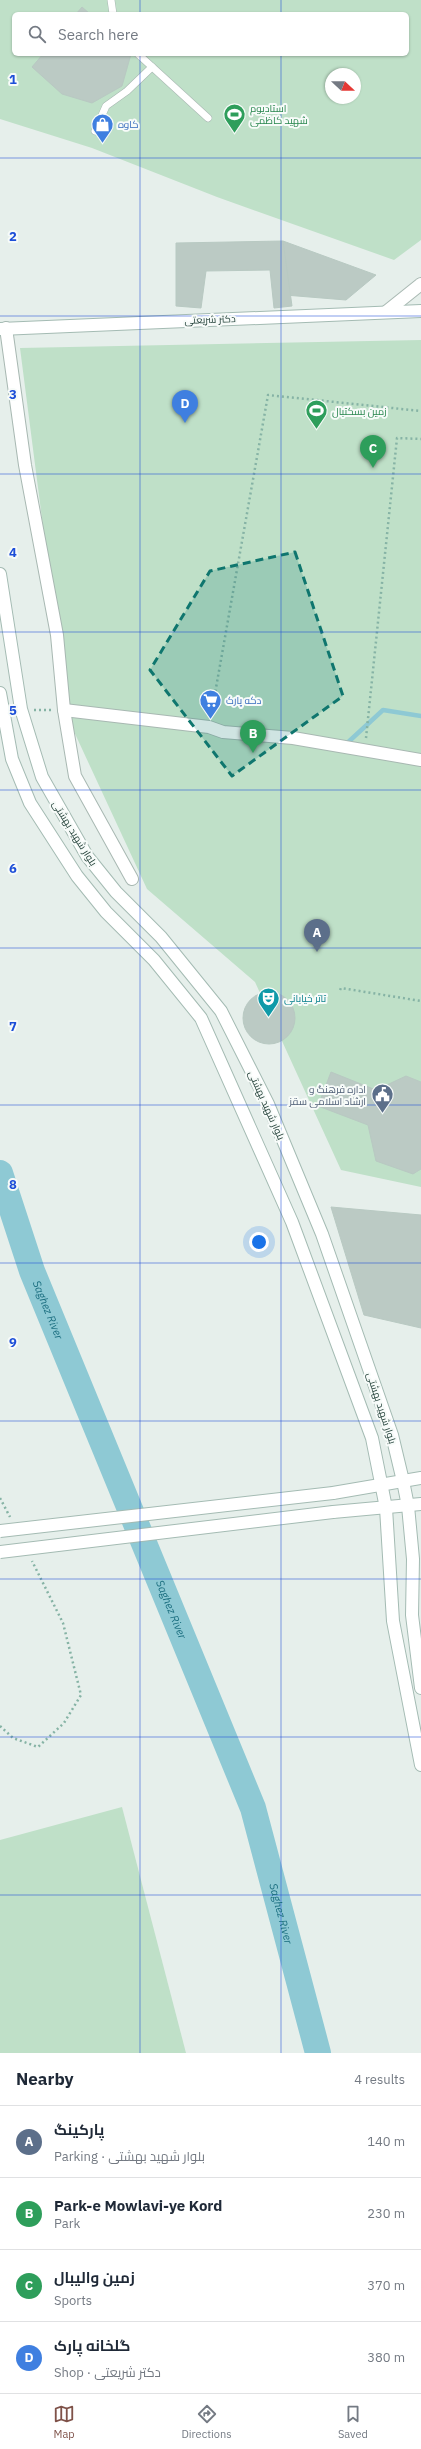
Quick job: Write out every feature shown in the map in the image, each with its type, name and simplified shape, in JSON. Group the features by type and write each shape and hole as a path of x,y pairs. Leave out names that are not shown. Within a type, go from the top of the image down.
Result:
{"main road":[{"path":"386,312 421,284"},
{"name":"دکتر شریعتی","path":"3,328 421,311"},
{"path":"3,328 25,465 57,635 64,710 74,776 132,879"},
{"name":"بلوار شهید بهشتی","path":"0,574 21,710 42,777 87,856 116,892 161,937 221,1011 268,1104 322,1234 392,1435 403,1481 417,1560 412,1615 421,1688"},
{"name":"بلوار شهید بهشتی","path":"0,693 12,759 30,803 77,876 106,912 154,960 201,1018 292,1222 372,1438 386,1508 394,1620 421,1765"},
{"path":"64,710 209,728 224,732 293,738 364,752 421,760"},
{"path":"0,1532 332,1493 421,1478"},
{"path":"0,1552 333,1512 421,1504"}],"lane":[{"path":"111,0 113,12"},
{"path":"140,56 208,118"},
{"path":"95,131 106,106 127,91 152,67"}],"path":[{"path":"209,728 268,395 421,411"},
{"path":"364,752 397,438 421,440"},
{"path":"340,990 341,988 421,1000"},
{"path":"0,1498 13,1524"},
{"path":"0,1726 13,1738 38,1747 64,1723 81,1695 63,1622 31,1559"}],"highlighted area":[{"path":"295,552 343,696 232,776 150,670 210,571"}],"green space":[{"name":"استادیوم شهید کاظمی","path":"0,0 421,0 421,240 394,260 217,197 92,148 0,119"},
{"path":"421,340 421,1187 341,1170 255,982 147,889 64,710 57,635 20,348"},
{"path":"122,1807 186,2053 0,2053 0,1840"}],"building":[{"path":"82,7 88,12 78,12"},
{"path":"41,56 130,56 122,86 92,103 62,94 32,67"},
{"path":"283,241 376,275 346,300 285,295"},
{"path":"283,241 292,306 274,308 270,270 206,271 201,308 176,306 176,243"},
{"name":"تاتر خیابانی","path":"264,992 274,992 288,999 295,1013 295,1023 288,1037 274,1044 264,1044 254,1040 247,1033 243,1023 243,1013 247,1003 254,996"},
{"name":"اداره فرهنگ و ارشاد اسلامی سقز","path":"331,1072 376,1090 406,1076 421,1082 421,1169 413,1174 376,1161 368,1125 318,1106"},
{"path":"331,1207 421,1215 421,1328 364,1315"}],"waterway":[{"path":"345,745 383,710 421,716"},
{"name":"Saghez River","path":"0,1173 32,1271 253,1808 318,2053"}],"place":[{"name":"استادیوم شهید کاظمی","path":"234,134"},
{"name":"کاوه","path":"103,144"},
{"name":"گلخانه پارک","path":"185,423"},
{"name":"زمین بسکتبال","path":"316,430"},
{"name":"زمین والیبال","path":"373,468"},
{"name":"دکه پارک","path":"211,720"},
{"name":"Park-e Mowlavi-ye Kord","path":"253,753"},
{"name":"پارکینگ","path":"317,952"},
{"name":"تاتر خیابانی","path":"269,1018"},
{"name":"اداره فرهنگ و ارشاد اسلامی سقز","path":"382,1114"}]}
